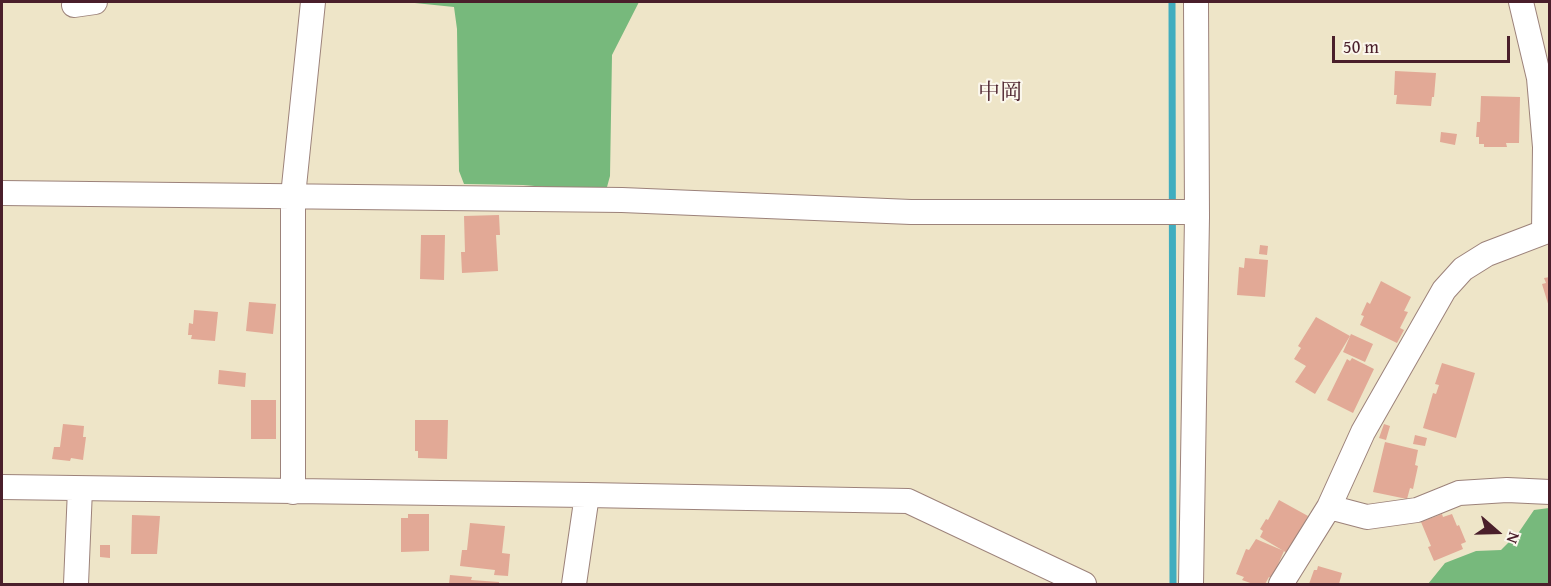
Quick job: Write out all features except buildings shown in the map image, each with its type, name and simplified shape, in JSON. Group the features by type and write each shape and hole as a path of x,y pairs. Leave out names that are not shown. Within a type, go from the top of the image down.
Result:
{"street":[{"path":"293,492 292,196 312,2"},
{"path":"1191,585 1197,212 1196,2"},
{"path":"1281,585 1329,507 1363,432 1444,290 1463,269 1487,254 1547,231 1545,147 1539,78 1521,2"},
{"path":"2,193 622,200 911,212 1197,212"},
{"path":"2,487 908,501 1084,585"},
{"path":"76,585 80,489"},
{"path":"1329,507 1366,517 1417,510 1459,493 1507,490 1550,492"},
{"path":"574,585 587,495"}],"green space":[{"path":"405,2 639,2 612,55 610,176 607,187 594,191 523,185 464,184 459,171 457,29 454,7"},
{"path":"1549,508 1549,584 1428,584 1445,563 1476,551 1501,550 1519,532 1534,510"}],"waterway":[{"path":"1172,2 1173,584"}],"district":[{"name":"中岡","path":"1000,93"}]}
